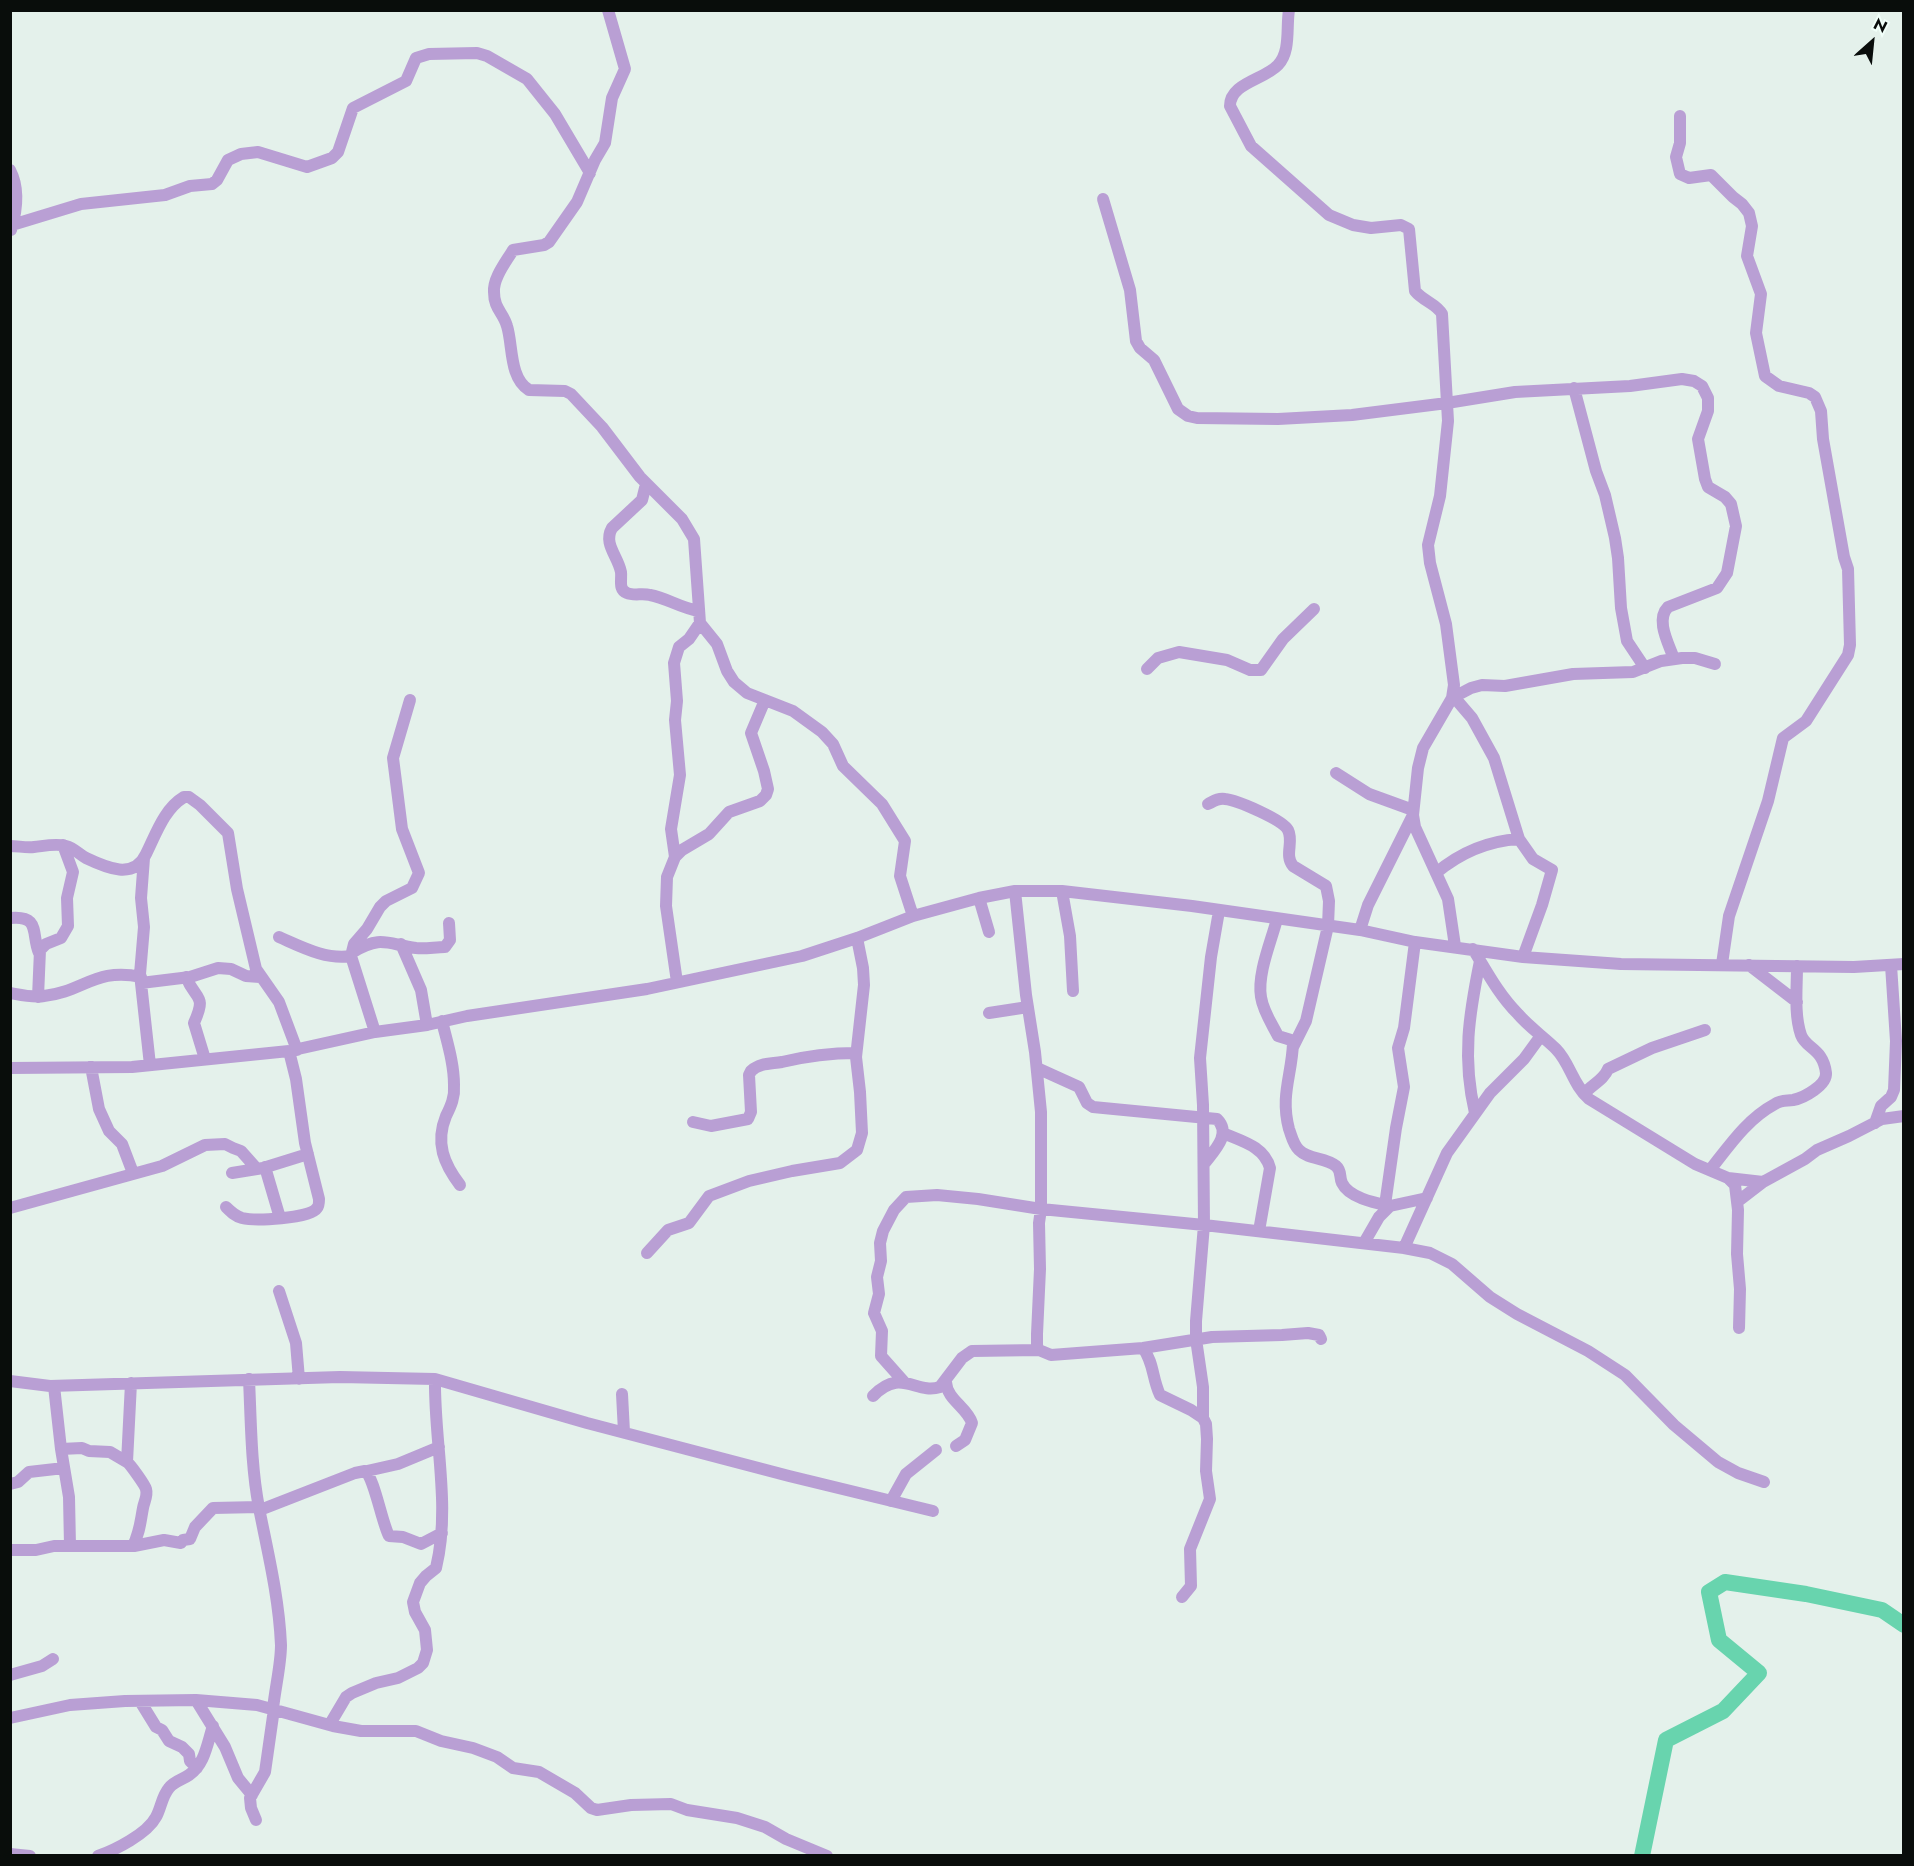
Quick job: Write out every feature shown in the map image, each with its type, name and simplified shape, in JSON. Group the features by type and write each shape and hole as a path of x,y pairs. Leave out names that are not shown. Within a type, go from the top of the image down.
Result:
{"street":[{"path":"608,10 625,69 612,98 605,143 577,202 546,244 515,249 512,252 495,282 496,305 507,323 512,353 523,385 529,390 565,391 571,394 602,427 646,484 682,519 691,532 695,545 699,617 689,639 679,647 674,663 678,706 675,720 680,775 671,829 675,857"},
{"path":"1289,10 1286,51 1280,64 1236,91 1230,106 1251,146 1329,215 1353,225 1371,228 1401,225 1408,229 1415,291 1420,298 1440,309 1442,314 1448,421 1440,496 1428,545 1430,563 1446,624 1454,685 1453,698 1423,748 1418,768 1413,812 1415,827 1450,907 1455,946"},
{"path":"11,228 81,204 165,195 190,186 212,184 217,180 228,160 248,152 263,153 307,167 332,158 338,152 353,108 406,81 416,58 429,54 477,53 527,79 555,114 590,173"},
{"path":"1680,116 1680,143 1676,157 1680,174 1689,178 1711,175 1749,213 1752,226 1747,259 1761,294 1756,333 1765,376 1779,386 1809,393 1815,397 1821,411 1823,439 1848,569 1850,645 1844,662 1804,724 1783,738 1768,801 1729,916 1722,964"},
{"path":"10,170 16,190 15,214 11,228"},
{"path":"1103,199 1130,290 1136,341 1140,348 1154,360 1171,397 1184,414 1204,418 1352,415 1515,392 1630,386 1682,380 1694,381 1702,386 1708,398 1708,411 1698,439 1705,479 1708,487 1725,497 1731,504 1737,526 1727,573 1717,588 1668,607 1664,611 1662,623 1674,659"},
{"path":"1574,388 1615,538 1620,608 1627,641 1645,668"},
{"path":"646,484 642,500 609,532 610,546 621,572 623,590 628,594 652,595 699,617 714,639 734,682 747,693 794,711 822,732 833,744 843,766 882,804 905,842 900,876 912,916"},
{"path":"1148,669 1158,658 1179,652 1227,660 1250,670 1261,670 1283,639 1314,609"},
{"path":"1453,698 1482,685 1505,686 1573,674 1633,672 1674,659 1689,657 1715,664"},
{"path":"1453,698 1472,718 1494,758 1519,839 1533,860 1553,872 1523,957"},
{"path":"375,1032 352,954 354,944 380,907 386,901 412,888 419,873 402,829 393,758 410,700"},
{"path":"677,982 666,893 667,877 675,857 689,845 709,834 729,812 760,801 766,795 768,789 764,771 751,733 765,700"},
{"path":"1336,773 1369,794 1413,812"},
{"path":"150,1065 141,980 144,927 141,898 144,858 156,830 173,806 184,797 191,799 228,833 237,889 253,959 260,977 286,1014 308,1154 319,1199 314,1211 280,1218 249,1219 237,1216 226,1207"},
{"path":"1208,804 1224,798 1237,801 1284,825 1289,834 1290,862 1326,886 1329,901 1328,926 1306,1021 1293,1047 1285,1099 1286,1117 1293,1143 1302,1152 1330,1162 1340,1169 1342,1184 1352,1194 1388,1206 1427,1198"},
{"path":"1360,930 1368,905 1413,812"},
{"path":"1437,873 1453,861 1490,842 1519,839"},
{"path":"10,846 63,845 90,859 118,869 133,870 144,858"},
{"path":"39,953 46,944 61,938 68,926 67,898 73,872 63,845"},
{"path":"1015,891 1041,1112 1039,1223 1041,1259 1037,1334 1039,1350"},
{"path":"10,1068 150,1065 293,1050 375,1032 704,978 802,957 912,916 979,898 1015,891 1062,891 1192,906 1360,930 1415,942 1523,957 1621,964 1854,967 1897,964 1900,1040 1894,1090 1891,1097 1881,1106 1875,1123"},
{"path":"1062,891 1070,936 1073,991"},
{"path":"979,898 990,932"},
{"path":"1182,1597 1191,1586 1190,1549 1210,1498 1206,1471 1207,1439 1203,1418 1203,1387 1196,1339 1196,1310 1204,1225 1200,1058 1219,911"},
{"path":"10,918 21,918 31,922 34,926 39,953 38,997"},
{"path":"1277,919 1260,984 1261,998 1278,1036 1291,1040 1293,1047"},
{"path":"279,937 321,954 338,957 352,954 370,942 387,942 425,948 447,946 451,934 449,922"},
{"path":"647,1253 668,1230 691,1221 709,1196 749,1181 840,1163 857,1150 862,1133 856,1053 864,985 857,938"},
{"path":"1364,1243 1388,1206 1396,1128 1404,1094 1398,1048 1404,1028 1415,942"},
{"path":"401,944 421,990 427,1025"},
{"path":"1473,949 1493,982 1516,1013 1563,1058 1576,1084 1584,1094 1695,1164 1728,1178 1763,1182"},
{"path":"1475,1113 1468,1081 1468,1028 1480,961"},
{"path":"1749,965 1797,1002"},
{"path":"1710,1170 1751,1121 1776,1103 1794,1100 1821,1085 1825,1080 1826,1071 1822,1057 1802,1036 1797,1002 1797,966"},
{"path":"10,993 38,997 71,989 103,975 126,974 141,980 186,977 225,968 246,976 260,977"},
{"path":"186,977 201,1002 200,1012 194,1023 205,1059"},
{"path":"989,1013 1028,1007"},
{"path":"442,1021 452,1065 454,1097 440,1138 447,1168 460,1185"},
{"path":"1584,1094 1590,1086 1605,1076 1608,1069 1652,1048 1705,1030"},
{"path":"1404,1248 1447,1153 1490,1093 1524,1059 1540,1037"},
{"path":"693,1122 711,1126 748,1119 751,1112 749,1075 750,1071 759,1065 834,1053 856,1053"},
{"path":"91,1067 99,1109 110,1131 122,1144 133,1173"},
{"path":"1037,1068 1079,1087 1087,1103 1093,1107 1213,1117 1220,1121 1223,1133 1221,1140 1204,1164"},
{"path":"1737,1202 1763,1182 1817,1150 1882,1119 1904,1116"},
{"path":"1223,1133 1258,1150 1269,1163 1259,1231"},
{"path":"10,1208 162,1166 199,1146 218,1143 241,1151 261,1168 280,1218"},
{"path":"232,1173 261,1168 308,1154"},
{"path":"1728,1178 1735,1185 1737,1202 1737,1254 1741,1309 1739,1328"},
{"path":"905,1383 881,1356 882,1331 874,1313 879,1294 877,1277 881,1261 880,1242 883,1231 894,1210 906,1197 915,1195 978,1199 1041,1209 1364,1243 1430,1253 1452,1264 1490,1297 1517,1314 1588,1351 1625,1375 1674,1425 1718,1462 1738,1473 1764,1482"},
{"path":"279,1291 296,1343 299,1379"},
{"path":"873,1396 886,1385 905,1383 930,1389 940,1388 962,1358 972,1351 1039,1350 1051,1355 1143,1348 1196,1339 1308,1333 1319,1335 1321,1339"},
{"path":"1143,1348 1152,1362 1155,1383 1160,1395 1203,1418"},
{"path":"10,1381 54,1386 340,1377 435,1379 624,1432 933,1511"},
{"path":"249,1379 259,1508 277,1600 281,1647 265,1772 250,1801 256,1820"},
{"path":"330,1724 346,1697 376,1683 398,1678 418,1668 423,1663 427,1650 425,1630 413,1602 420,1583 436,1568 442,1533 435,1379"},
{"path":"946,1382 946,1388 972,1423 965,1440 956,1446"},
{"path":"127,1462 131,1383"},
{"path":"54,1386 69,1503 70,1546"},
{"path":"622,1394 624,1432"},
{"path":"61,1449 81,1448 89,1451 110,1452 134,1467 147,1494 140,1532 133,1546"},
{"path":"10,1550 36,1550 54,1546 133,1546 146,1545 158,1540 180,1543 183,1539 189,1539 195,1527 213,1508 259,1508 354,1473 398,1464 439,1448"},
{"path":"891,1501 906,1474 936,1450"},
{"path":"10,1484 18,1482 29,1472 64,1468"},
{"path":"367,1472 387,1534 392,1537 404,1537 421,1544 442,1533"},
{"path":"10,1675 42,1666 53,1659"},
{"path":"196,1700 213,1726 238,1778 252,1795"},
{"path":"10,1718 70,1705 196,1700 257,1705 361,1731 416,1731 441,1741 473,1748 497,1757 513,1768 539,1772 575,1793 591,1808 597,1810 631,1805 671,1804 694,1811 737,1818 765,1827 786,1839 827,1856"},
{"path":"140,1701 156,1727 162,1730 169,1741 182,1747 189,1754 191,1763 197,1768"},
{"path":"98,1856 110,1852 148,1827 156,1818 168,1789 197,1768 207,1748 213,1726"},
{"path":"10,1854 30,1856"}],"waterway":[{"path":"1642,1856 1666,1740 1723,1711 1759,1673 1719,1640 1709,1592 1725,1582 1806,1594 1882,1610 1904,1625"}]}
